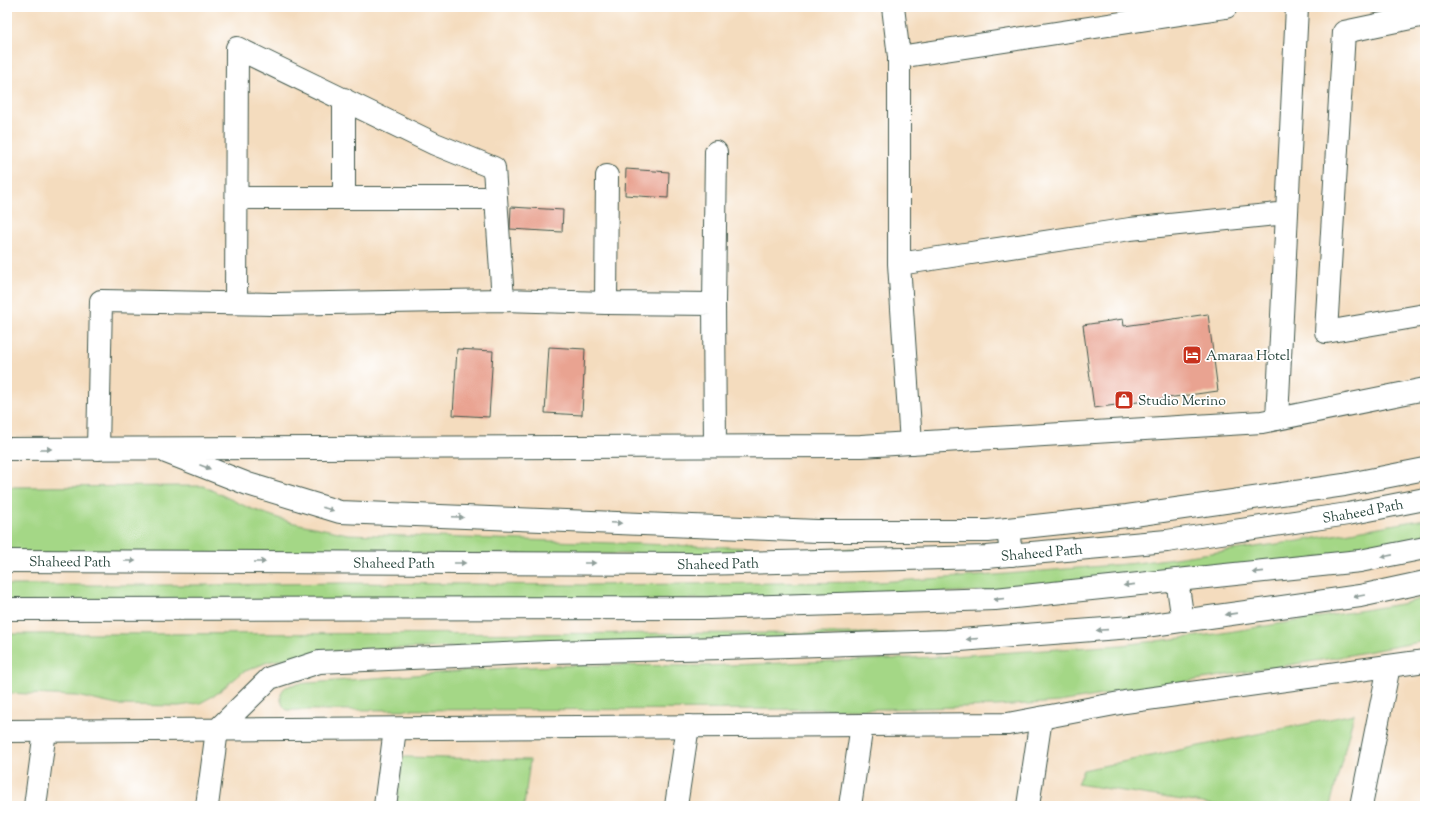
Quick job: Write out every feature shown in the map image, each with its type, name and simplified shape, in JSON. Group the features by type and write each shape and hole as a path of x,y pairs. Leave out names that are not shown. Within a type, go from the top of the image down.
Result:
{"main road":[{"path":"893,7 899,57 899,264 911,443"},
{"path":"899,57 1226,7"},
{"path":"1277,419 1297,7"},
{"path":"1425,14 1344,32 1326,332 1425,315"},
{"path":"236,303 238,48 435,144 494,168 503,300"},
{"path":"344,99 344,198"},
{"path":"715,446 714,304 716,152"},
{"path":"606,303 608,176"},
{"path":"237,198 496,198"},
{"path":"899,264 1130,229 1287,213"},
{"path":"98,449 101,301 273,304 503,300 714,304"},
{"path":"7,449 861,446 1262,422 1425,389"},
{"path":"156,448 248,484 340,512 817,531 988,531 1008,529 1158,512 1344,486 1425,469"},
{"name":"Shaheed Path","path":"7,560 700,564 986,557 1167,541 1348,514 1425,499"},
{"path":"1008,529 1011,555"},
{"path":"7,609 709,608 995,599 1360,561 1425,548"},
{"path":"1178,580 1183,621"},
{"path":"206,806 217,730 270,678 319,662 549,652 947,641 1145,626 1360,596 1425,582"},
{"path":"7,731 1008,724 1125,702 1425,661"},
{"path":"1361,806 1389,666"},
{"path":"1028,806 1041,718"},
{"path":"850,806 862,725"},
{"path":"676,806 688,726"},
{"path":"385,806 395,729"},
{"path":"35,806 46,731"}],"green space":[{"path":"203,486 249,508 290,522 348,534 787,549 900,549 787,554 7,554 7,487"},
{"path":"1425,519 1425,538 1375,546 1301,561 994,591 586,602 7,603 7,585 209,585 340,583 587,585 877,582 995,575 1137,563 1299,541"},
{"path":"1425,598 1425,641 1339,657 1059,702 996,706 881,709 287,710 281,702 283,689 296,684 505,668 579,665 703,666 937,657 1122,645 1216,634 1401,604"},
{"path":"940,633 353,649 304,655 268,662 243,672 215,695 200,703 179,706 117,705 77,696 7,693 7,634"},
{"path":"1354,714 1330,806 1222,806 1077,784 1083,770"},
{"path":"403,757 530,760 524,806 396,806"}],"building":[{"path":"626,169 669,172 668,198 625,195"},
{"path":"511,207 563,210 562,232 510,229"},
{"path":"1208,314 1218,391 1094,408 1083,325 1123,319 1124,326"},
{"path":"549,347 585,349 582,415 545,413"},
{"path":"457,349 493,351 489,417 453,415"}],"place":[{"name":"Amaraa Hotel","path":"1192,355"},
{"name":"Studio Merino","path":"1124,400"}]}
